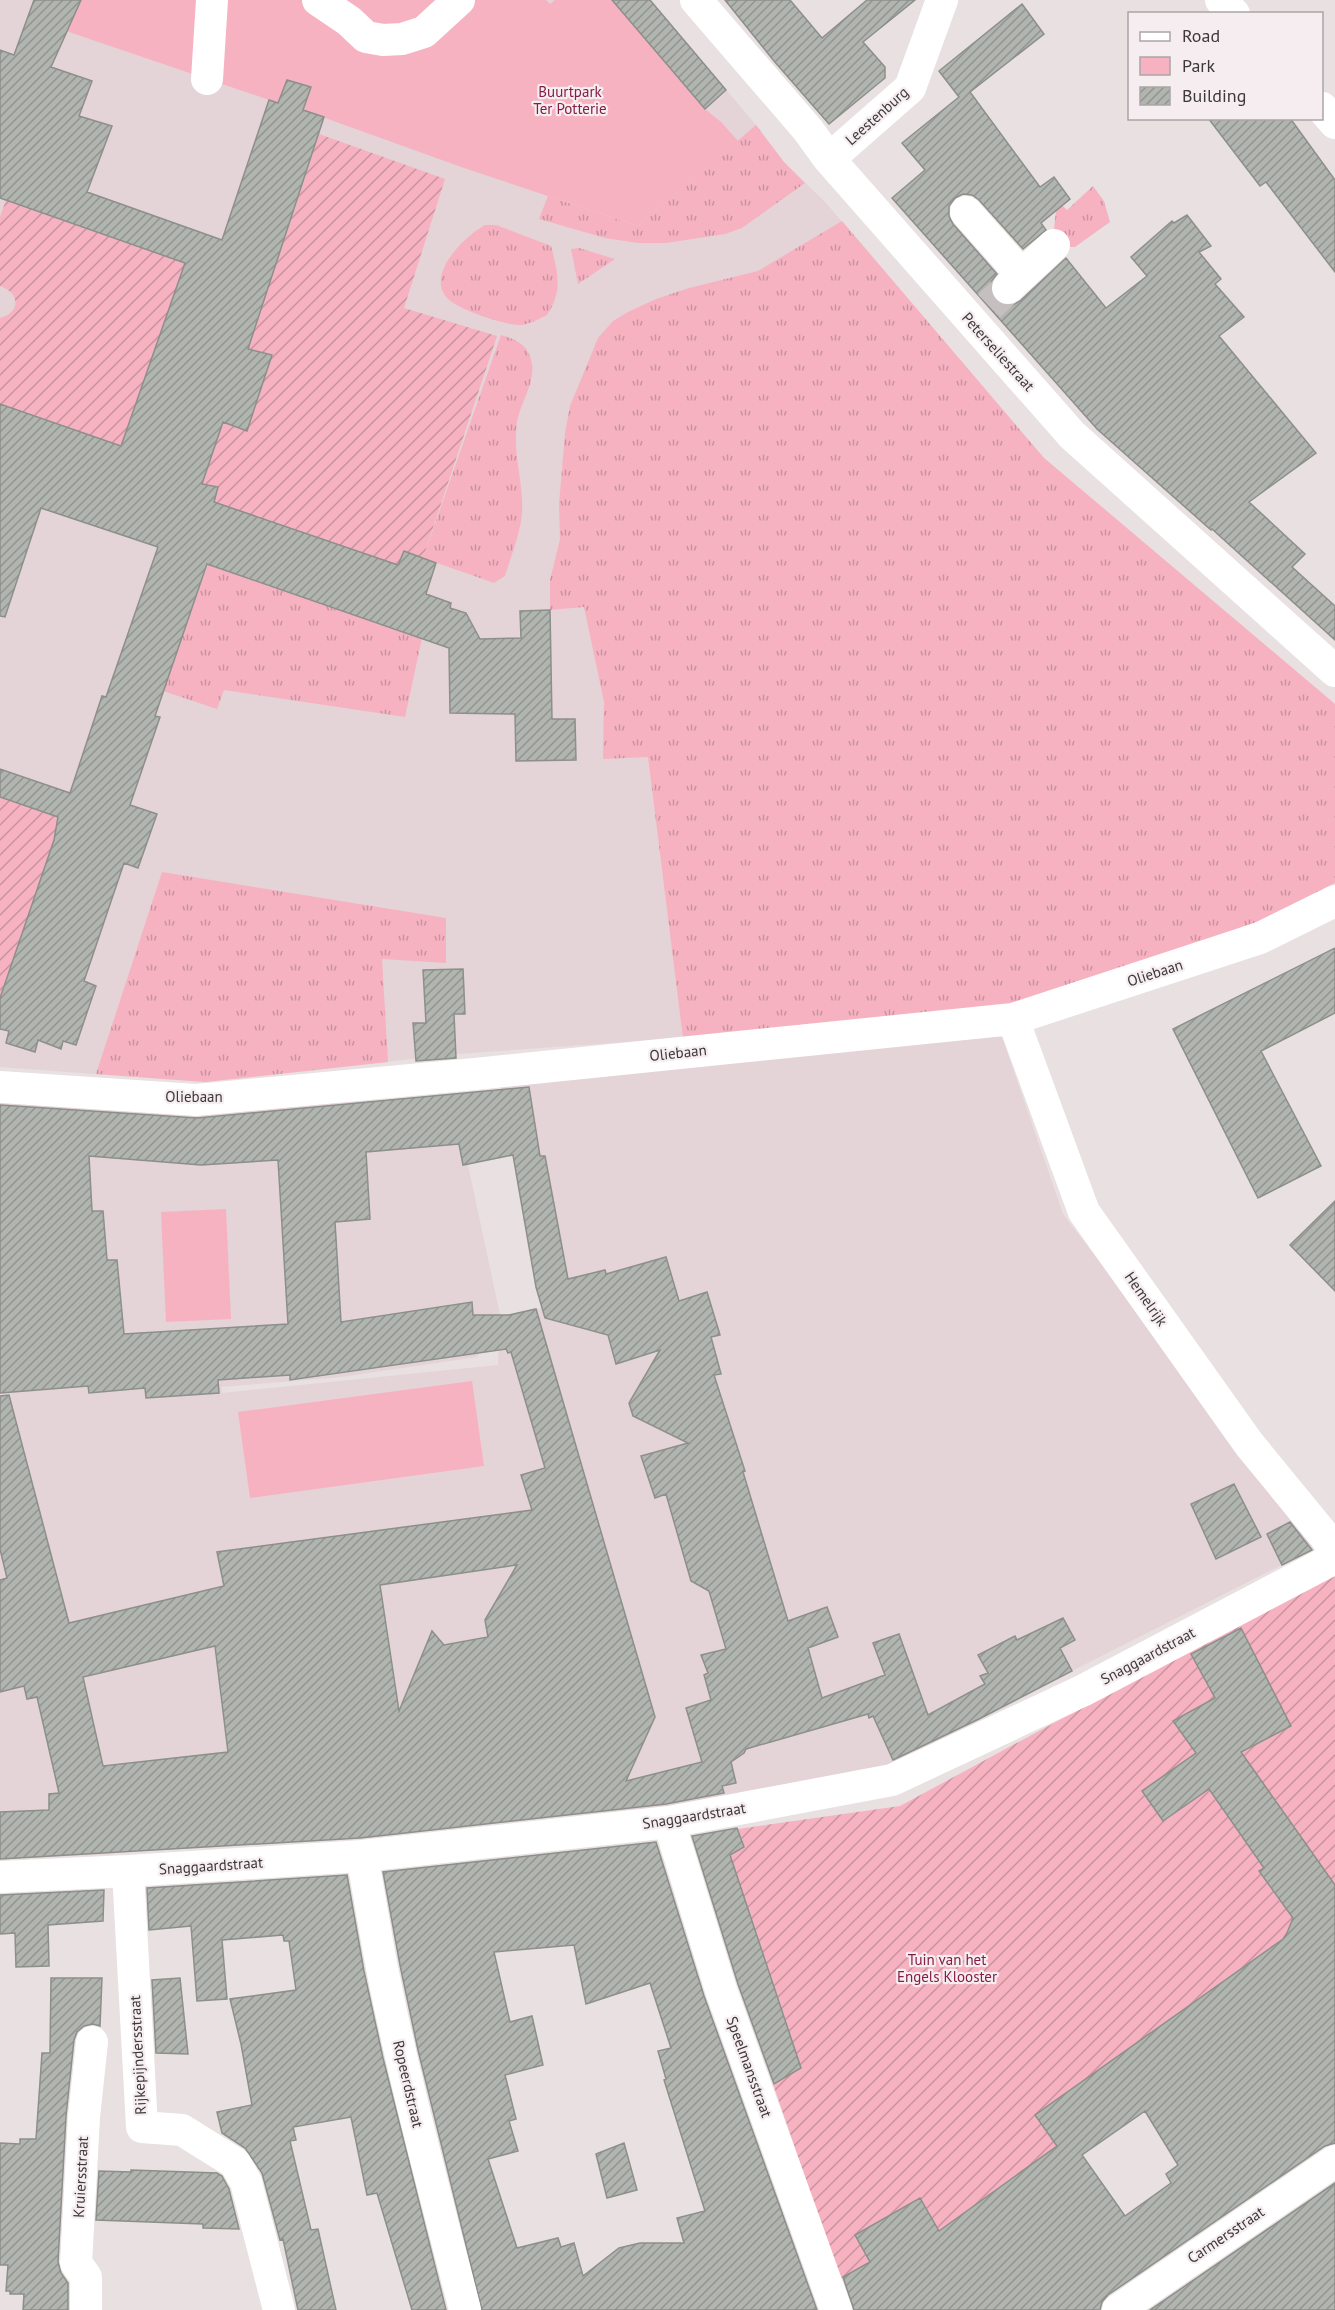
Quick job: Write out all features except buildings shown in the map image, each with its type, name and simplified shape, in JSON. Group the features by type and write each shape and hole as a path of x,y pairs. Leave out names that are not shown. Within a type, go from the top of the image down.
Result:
{"street":[{"path":"207,78 212,0"},
{"path":"318,0 349,21 366,37 383,40 402,39 424,32 459,0"},
{"name":"Peterseliestraat","path":"696,0 808,130 829,159 998,298 1072,435 1335,670"},
{"name":"Leestenburg","path":"829,159 910,88 942,0"},
{"path":"1221,0 1232,12"},
{"path":"1323,109 1335,123"},
{"path":"966,212 998,298 1054,245"},
{"name":"Oliebaan","path":"0,1087 196,1100 1013,1019 1260,938 1335,901"},
{"name":"Hemelrijk","path":"1013,1019 1084,1212 1249,1444 1335,1549"},
{"name":"Snaggaardstraat","path":"0,1877 362,1856 669,1822 892,1780 1082,1691 1335,1558"},
{"name":"Speelmansstraat","path":"669,1822 721,1990 836,2310"},
{"name":"Ropeerdstraat","path":"362,1856 392,2013 425,2156 465,2310"},
{"name":"Rijkepijndersstraat","path":"128,1871 142,2127 183,2130 235,2163 246,2182 279,2310"},
{"name":"Kruiersstraat","path":"86,2310 86,2277 76,2263 84,2117 92,2042"},
{"name":"Carmersstraat","path":"1118,2310 1335,2161"}],"shaded area":[{"path":"0,0 650,0 756,125 784,162 826,203 1044,458 1335,704 1335,883 683,1038 456,1054 205,1082 0,1067"},
{"path":"1001,1034 1063,1214 1315,1548 895,1763 681,1810 638,1809 380,1834 227,1752 95,1767 87,1726 94,1724 89,1704 81,1705 75,1678 215,1646 262,1601 23,1634 104,1787 114,1854 0,1859 0,1099 200,1112 453,1095 500,1315 503,1317 542,1308 536,1287 500,1081","holes":["500,1317 498,1365 222,1393 221,1387 341,1377 477,1357"]}],"green space":[{"name":"Buurtpark Ter Potterie","path":"81,0 546,0 550,4 555,0 612,0 705,109 721,122 738,141 638,226 464,168 303,110 311,87 287,80 278,103 63,30 70,24"},
{"path":"756,125 784,162 805,183 742,228 725,234 666,243 638,243 605,238 539,219 548,196 638,226"},
{"path":"319,134 445,179 404,308 497,336 423,558 404,552 398,565 214,502 218,487 202,484 223,422 247,430 272,355 248,349"},
{"path":"1093,186 1104,201 1110,222 1075,247 1070,247 1054,229 1056,210 1062,205 1067,210"},
{"path":"6,200 185,263 121,446 0,404 0,318 11,312 15,303 12,293 0,286 0,217"},
{"path":"842,221 1044,458 1335,704 1335,883 1259,921 1018,1007 683,1038 648,757 603,759 604,702 584,607 550,610 550,580 560,539 559,504 565,433 570,406 598,338 613,321 656,299 689,288 758,271"},
{"path":"485,225 496,225 551,246 558,282 555,298 547,315 528,324 514,325 471,312 447,298 442,288 441,278 444,267 459,246"},
{"path":"579,248 615,259 578,284 571,249"},
{"path":"501,335 517,341 525,348 532,364 532,371 516,433 522,502 521,522 505,576 494,583 423,558"},
{"path":"208,564 422,638 405,717 224,690 217,709 163,691"},
{"path":"0,797 61,818 0,998"},
{"path":"162,872 446,918 446,963 382,959 388,1062 205,1082 96,1074"},
{"path":"226,1209 231,1319 166,1322 161,1212"},
{"path":"472,1381 484,1466 250,1498 238,1412"},
{"name":"Tuin van het Engels Klooster","path":"1335,1576 1335,1884 1320,1866 1209,1706 1202,1761 1143,1791 1164,1821 1208,1789 1212,1775 1233,1823 1264,1868 1259,1872 1295,1921 1291,1922 1288,1935 1035,2115 1057,2146 939,2231 920,2198 855,2235 870,2262 840,2279 773,2084 801,2067 730,1855 744,1846 738,1829 900,1806 1189,1650"}],"tunnel":[{"path":"989,306 1008,288"}]}
